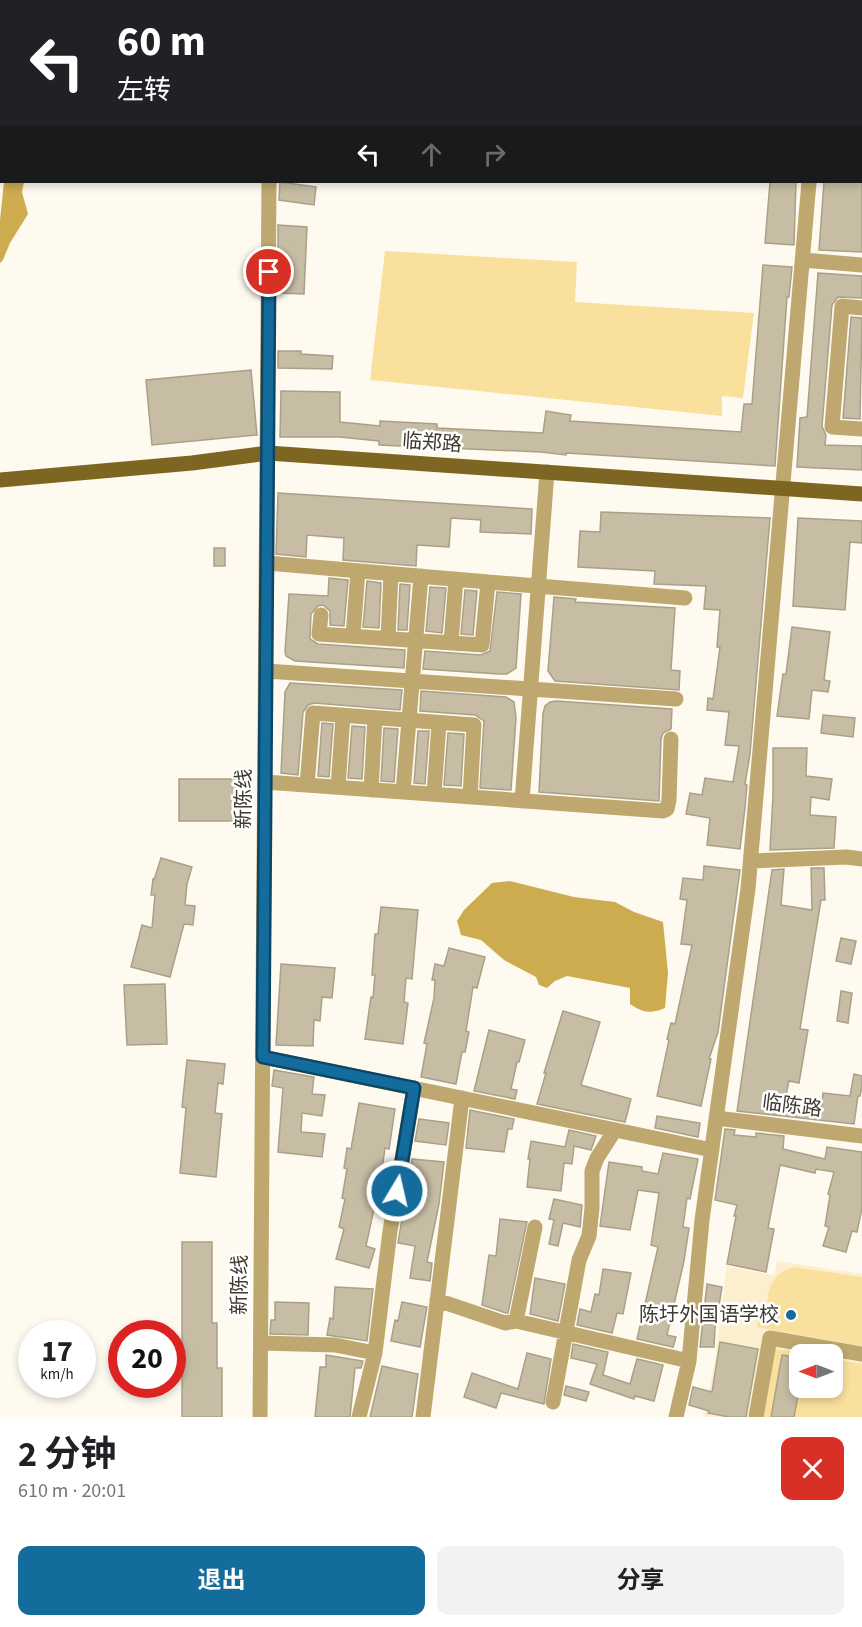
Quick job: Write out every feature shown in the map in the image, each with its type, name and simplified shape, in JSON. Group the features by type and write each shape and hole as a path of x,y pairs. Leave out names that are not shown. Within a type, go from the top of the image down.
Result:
{"main road":[{"name":"临郑路","path":"0,480 192,463 268,453 862,494"}],"street":[{"name":"新陈线","path":"260,1417 269,183"},
{"path":"676,1417 689,1361 702,1220 751,861 809,183"},
{"path":"803,260 862,265"},
{"path":"862,308 842,306 832,427 862,429"},
{"path":"522,801 547,472"},
{"path":"267,563 685,598"},
{"path":"353,636 358,571"},
{"path":"387,638 391,574"},
{"path":"403,792 421,576"},
{"path":"451,643 456,579"},
{"path":"321,615 320,634 482,645 488,582"},
{"path":"266,671 676,699"},
{"path":"307,785 313,713 343,715 474,725 470,797"},
{"path":"339,787 343,715"},
{"path":"370,790 375,718"},
{"path":"434,794 439,723"},
{"path":"265,782 663,811 667,809 669,800 671,739"},
{"path":"751,861 862,859"},
{"path":"263,1057 712,1150"},
{"path":"359,1417 375,1353 390,1231 414,1088"},
{"path":"423,1417 462,1098"},
{"name":"临陈路","path":"716,1118 862,1136"},
{"path":"553,1402 579,1260 589,1236 592,1172 597,1158 615,1130"},
{"path":"516,1321 535,1227"},
{"path":"436,1300 505,1323 516,1321 689,1361"},
{"path":"756,1417 770,1338 862,1354"},
{"path":"261,1343 335,1345 375,1353"}],"shaded area":[{"path":"4,183 24,183 22,192 28,214 0,263 0,220"},
{"path":"385,251 577,262 575,302 754,313 743,398 722,396 722,416 370,380"},
{"path":"510,881 574,897 615,902 634,912 663,922 668,973 665,1008 651,1012 643,1011 630,1004 630,988 567,976 555,981 547,988 539,985 536,977 504,960 481,940 461,935 457,921 464,910 492,883"},
{"name":"陈圩外国语学校","path":"777,1261 862,1274 862,1417 704,1417 715,1359 727,1266 771,1275 775,1273"},
{"path":"794,1267 862,1277 862,1346 757,1327 758,1319 773,1321 769,1313 768,1296 773,1281 785,1270"},
{"path":"772,1350 789,1351 789,1398 843,1398 843,1361 862,1364 862,1417 761,1417"}],"building":[{"path":"280,183 316,187 314,205 279,200"},
{"path":"770,183 796,183 794,245 765,243"},
{"path":"824,183 862,183 862,252 819,250"},
{"path":"278,225 307,227 304,294 278,293"},
{"path":"763,265 792,267 789,297 787,297 775,466 566,453 566,455 379,445 379,441 340,437 280,437 281,391 340,392 340,422 380,426 380,421 437,424 437,428 543,433 546,411 571,415 570,421 741,432 744,404 752,404"},
{"path":"818,273 862,276 862,298 838,297 832,305 822,426 826,435 825,445 862,446 862,470 797,467 800,418 807,417"},
{"path":"851,317 862,318 860,419 843,418"},
{"path":"278,351 301,351 301,354 333,356 332,369 278,368"},
{"path":"251,370 257,435 152,445 146,380"},
{"path":"278,493 532,509 531,534 480,532 481,520 451,518 449,547 417,545 416,566 343,560 344,538 307,535 306,557 276,554"},
{"path":"601,512 770,518 740,849 707,845 710,818 686,814 690,793 702,795 705,778 733,782 739,746 725,745 729,712 707,710 708,698 713,699 720,647 717,647 720,610 704,609 706,586 654,584 655,571 578,567 580,531 600,532"},
{"path":"798,518 862,521 862,543 850,542 845,610 793,606"},
{"path":"214,548 225,548 225,566 214,566"},
{"path":"329,578 348,580 344,626 330,625 330,611 323,605 318,606 311,614 310,639 318,644 405,650 404,668 295,661 286,656 289,594 328,596"},
{"path":"367,581 381,583 379,628 363,627"},
{"path":"400,584 410,585 407,630 398,630"},
{"path":"430,587 446,588 442,633 426,631"},
{"path":"465,590 477,591 473,635 461,634"},
{"path":"497,592 521,594 516,668 507,674 423,669 425,651 481,655 490,651"},
{"path":"554,597 576,599 575,602 675,608 671,670 680,671 679,690 555,681 548,671"},
{"path":"792,627 830,632 824,680 830,681 828,692 812,690 809,719 777,716 783,674 786,674"},
{"path":"290,683 402,690 400,710 314,703 308,705 303,712 298,775 281,773 285,692"},
{"path":"421,691 506,697 514,702 516,718 511,790 480,788 484,721 475,715 420,711"},
{"path":"556,701 672,709 671,729 663,733 661,739 659,801 539,792 543,713 545,706"},
{"path":"823,715 855,718 853,737 821,733"},
{"path":"322,723 333,724 329,777 318,776"},
{"path":"352,726 365,727 362,779 348,778"},
{"path":"384,728 398,729 394,782 381,781"},
{"path":"418,731 429,731 425,784 414,783"},
{"path":"448,733 464,734 461,786 444,785"},
{"path":"773,748 807,748 806,776 832,779 829,800 811,797 810,815 836,817 834,848 770,850"},
{"path":"179,779 247,779 247,821 179,821"},
{"path":"161,858 192,867 187,884 185,905 195,906 193,925 184,924 170,977 131,967 142,925 152,928 155,895 151,895 153,879"},
{"path":"704,866 740,870 718,1032 709,1059 711,1059 701,1106 657,1096 669,1040 667,1039 671,1023 675,1024 692,945 681,944 687,900 680,899 683,878 703,880"},
{"path":"811,868 824,868 825,900 821,900 800,1029 808,1030 799,1083 789,1081 784,1104 821,1114 823,1093 850,1096 854,1074 862,1076 854,1124 737,1111 772,870 784,869 781,905 812,910"},
{"path":"381,907 418,910 412,979 406,978 404,1002 408,1003 403,1044 365,1039 371,997 373,998 375,934 378,934"},
{"path":"841,938 856,941 851,964 836,961"},
{"path":"449,948 485,957 477,988 473,987 466,1031 469,1032 465,1052 462,1052 456,1084 421,1077 427,1044 424,1043 434,998 435,980 432,980 435,964 444,966"},
{"path":"281,964 335,968 332,998 322,997 320,1021 314,1020 313,1046 276,1045"},
{"path":"165,984 167,1044 127,1045 124,985"},
{"path":"841,991 852,993 848,1023 837,1021"},
{"path":"563,1011 600,1022 581,1085 631,1099 625,1122 537,1104"},
{"path":"489,1030 525,1040 511,1089 517,1090 515,1099 474,1091"},
{"path":"187,1060 225,1064 223,1084 218,1083 215,1113 222,1114 216,1177 180,1173 186,1108 182,1107"},
{"path":"274,1070 314,1077 312,1094 325,1095 322,1116 302,1113 301,1132 325,1134 322,1157 278,1152 283,1088 272,1086"},
{"path":"359,1103 395,1109 389,1149 385,1148 377,1205 375,1204 366,1246 375,1249 369,1268 336,1259 344,1229 339,1227 345,1199 342,1198 347,1169 344,1168 347,1148 351,1149"},
{"path":"470,1110 514,1119 512,1129 508,1129 504,1152 466,1148"},
{"path":"657,1116 700,1123 698,1137 655,1128"},
{"path":"419,1119 449,1123 446,1145 415,1141"},
{"path":"725,1129 735,1130 734,1135 756,1137 756,1133 784,1136 783,1149 825,1159 827,1147 862,1152 862,1208 857,1232 852,1231 846,1252 823,1246 829,1227 825,1226 830,1195 828,1194 834,1172 816,1169 815,1173 780,1165 768,1228 774,1229 766,1272 727,1264 737,1205 715,1200"},
{"path":"569,1130 596,1136 591,1150 574,1146 572,1164 564,1163 561,1191 527,1187 531,1141 565,1147"},
{"path":"663,1153 698,1159 690,1199 687,1198 683,1227 689,1228 667,1335 676,1337 673,1347 637,1339 658,1247 651,1245 659,1193 638,1190 630,1230 600,1226 609,1162 642,1167 642,1171 658,1174"},
{"path":"412,1159 444,1162 439,1204 427,1262 432,1263 430,1281 410,1278 415,1246 398,1243"},
{"path":"554,1199 582,1205 580,1227 563,1223 558,1246 549,1244 554,1220 549,1219"},
{"path":"500,1219 527,1222 508,1313 482,1305 489,1255 496,1256"},
{"path":"182,1242 212,1242 212,1323 217,1323 217,1368 222,1368 222,1417 182,1417 182,1398 186,1398 186,1320 182,1320"},
{"path":"603,1269 631,1273 623,1314 617,1313 612,1333 577,1325 580,1309 591,1312 595,1294 599,1295"},
{"path":"535,1278 565,1284 558,1321 530,1314"},
{"path":"707,1284 722,1287 718,1312 716,1311 714,1347 700,1347"},
{"path":"335,1287 373,1289 367,1341 327,1335 330,1318 333,1319"},
{"path":"275,1302 309,1303 308,1335 270,1334 271,1320 275,1320"},
{"path":"402,1302 427,1307 420,1347 391,1341 395,1320 398,1321"},
{"path":"720,1342 758,1349 746,1417 708,1413 709,1411 689,1405 693,1387 712,1392"},
{"path":"573,1344 608,1352 603,1375 630,1384 637,1359 663,1365 654,1401 635,1396 634,1399 590,1384 597,1364 571,1358"},
{"path":"527,1353 551,1359 544,1404 501,1393 496,1408 464,1397 472,1373 518,1389"},
{"path":"326,1355 363,1361 361,1368 355,1368 350,1417 315,1417 320,1367 326,1367"},
{"path":"782,1355 789,1356 789,1398 798,1398 794,1417 771,1417"},
{"path":"382,1366 418,1374 412,1417 370,1417"},
{"path":"566,1386 589,1392 586,1401 564,1395"}],"place":[{"name":"陈圩外国语学校","path":"791,1315"}],"route":[{"path":"269,272 263,1057 414,1088 397,1191"}]}
